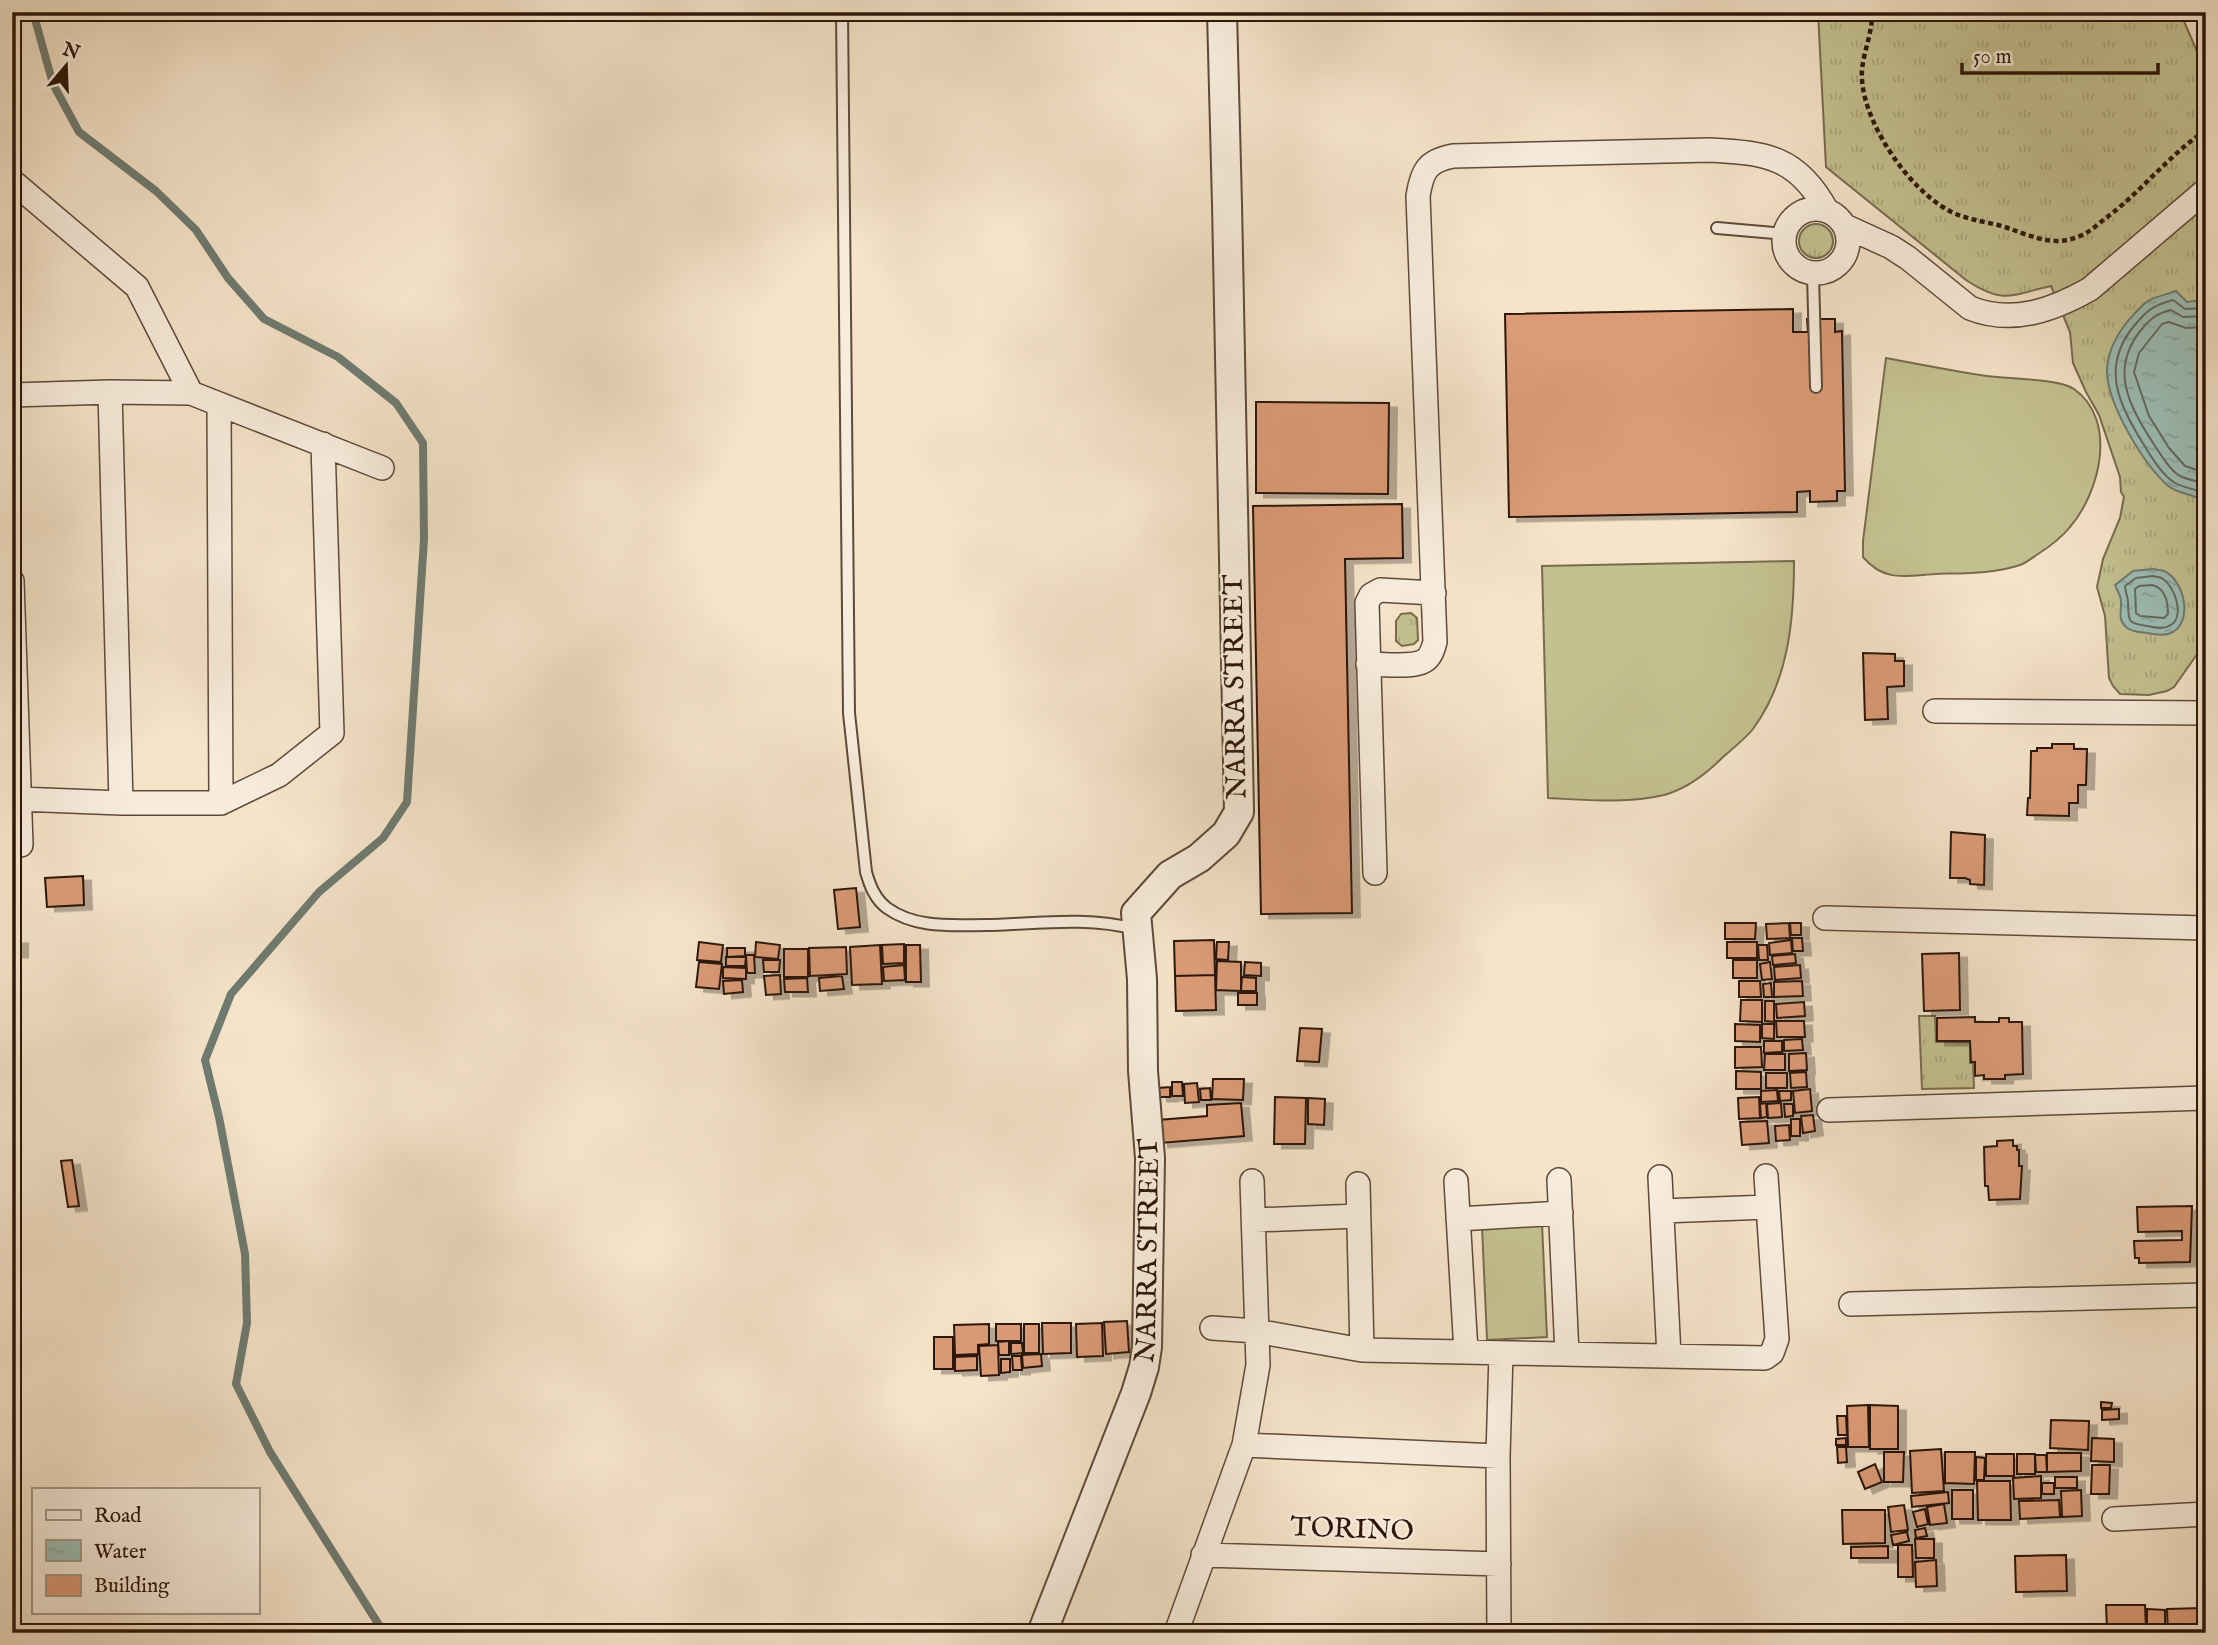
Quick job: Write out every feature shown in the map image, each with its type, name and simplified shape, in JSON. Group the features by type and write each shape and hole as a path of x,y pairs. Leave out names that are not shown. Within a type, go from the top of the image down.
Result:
{"street":[{"name":"NARRA STREET","path":"1042,1633 1136,1393 1147,1347 1150,1158 1143,1071 1142,979 1136,913 1170,875 1199,858 1226,834 1238,812 1222,12"},
{"path":"1368,664 1414,664 1425,660 1432,653 1435,642 1418,196 1420,178 1427,168 1439,159 1454,156 1710,150 1749,152 1787,165 1802,176 1815,189 1827,211"},
{"path":"12,181 137,287 191,393"},
{"path":"1845,226 1891,247 1908,258 1970,308 1982,313 2012,317 2047,309 2090,289 2206,190"},
{"path":"1803,211 1827,211 1838,217 1845,226 1847,250 1842,261 1833,269 1822,274 1813,274 1798,269 1789,261 1784,250 1784,234 1794,217 1803,211"},
{"path":"110,392 121,803"},
{"path":"12,394 191,393 382,468"},
{"path":"219,404 221,803"},
{"path":"19,799 221,803 279,775 332,733 323,444"},
{"path":"12,581 22,845"},
{"path":"1375,873 1367,603 1371,596 1380,590 1434,593"},
{"path":"1935,711 2206,713"},
{"path":"1825,918 2206,928"},
{"path":"1829,1110 2206,1098"},
{"path":"1212,1328 1256,1331 1362,1350 1765,1357 1772,1353 1777,1339 1766,1176"},
{"path":"1660,1177 1669,1356"},
{"path":"1559,1180 1567,1354"},
{"path":"1176,1633 1244,1445 1258,1365 1252,1181"},
{"path":"1456,1181 1466,1352"},
{"path":"1358,1184 1362,1350"},
{"path":"1662,1211 1769,1207"},
{"path":"1458,1219 1561,1213"},
{"path":"1254,1220 1359,1216"},
{"path":"1851,1304 2206,1295"},
{"path":"1499,1633 1498,1455 1501,1353"},
{"path":"1244,1445 1498,1455"},
{"path":"2114,1519 2206,1514"},
{"name":"TORINO","path":"1203,1555 1499,1564"}],"lane":[{"path":"842,12 849,700 866,872 870,887 886,907 900,915 937,925 1085,922 1117,924 1136,929"},
{"path":"1717,228 1784,234"},
{"path":"1813,274 1816,387"}],"path":[{"path":"1872,12 1861,77 1864,94 1880,133 1914,182 1938,204 1967,219 2043,240 2069,241 2084,234 2120,208 2166,162 2206,130"}],"green space":[{"path":"1818,12 2180,12 2206,72 2206,612 2205,643 2174,687 2167,691 2149,695 2120,694 2109,678 2105,616 2097,587 2103,559 2120,518 2124,497 2099,415 2073,363 2070,332 2051,286 2008,296 1979,288 1826,167"},
{"path":"1816,224 1828,229 1833,241 1828,253 1816,258 1804,253 1799,241 1804,229"},
{"path":"1886,358 1980,375 2055,383 2074,389 2088,402 2096,419 2100,457 2089,495 2070,527 2047,548 2024,563 2010,568 1896,576 1871,565 1863,557 1863,541"},
{"path":"1794,561 1791,627 1782,670 1765,710 1746,736 1696,780 1664,795 1621,800 1548,798 1542,566"},
{"path":"1411,613 1417,618 1418,640 1414,644 1402,646 1396,641 1396,621 1401,614"},
{"path":"1919,1016 1935,1016 1936,1042 1970,1042 1974,1088 1922,1089"},
{"path":"1542,1223 1547,1337 1487,1340 1482,1226"}],"water":[{"path":"2176,291 2187,302 2203,300 2206,305 2206,503 2171,488 2148,463 2120,416 2113,400 2107,372 2113,346 2123,327 2147,302"},
{"path":"2133,571 2164,571 2171,576 2182,593 2184,603 2182,622 2165,635 2136,632 2123,624 2121,599 2115,585"}],"building":[{"path":"1793,309 1793,332 1808,332 1807,319 1835,319 1835,332 1842,331 1845,491 1837,491 1837,501 1810,502 1810,491 1797,492 1797,512 1509,517 1505,314"},
{"path":"1256,402 1389,403 1388,494 1256,493"},
{"path":"1402,504 1403,558 1345,559 1352,913 1261,914 1253,506"},
{"path":"1863,653 1895,654 1895,661 1904,661 1904,686 1887,687 1888,719 1865,720"},
{"path":"2052,744 2074,744 2074,749 2087,749 2086,785 2078,785 2078,803 2069,803 2069,816 2027,815 2031,751 2037,751 2037,748 2052,748"},
{"path":"1951,832 1985,835 1984,885 1970,884 1970,880 1965,878 1950,878"},
{"path":"83,876 84,905 47,907 45,878"},
{"path":"856,888 860,927 838,929 834,890"},
{"path":"1725,923 1756,923 1755,939 1725,939"},
{"path":"1789,923 1790,938 1767,939 1766,924"},
{"path":"1790,923 1801,923 1801,935 1791,935"},
{"path":"1792,938 1802,938 1803,951 1793,951"},
{"path":"12,939 20,939 20,953 12,953"},
{"path":"1214,940 1215,975 1175,976 1174,941"},
{"path":"1791,940 1792,953 1770,955 1769,943"},
{"path":"699,942 723,945 721,962 697,960"},
{"path":"756,942 780,945 778,959 755,957"},
{"path":"1217,942 1229,942 1228,960 1216,959"},
{"path":"1727,942 1757,942 1757,958 1727,958"},
{"path":"904,944 904,963 883,964 882,945"},
{"path":"880,945 882,984 852,985 850,947"},
{"path":"906,945 920,945 921,982 906,982"},
{"path":"1758,945 1767,945 1768,960 1759,960"},
{"path":"846,947 847,974 810,976 809,948"},
{"path":"727,948 745,948 745,956 727,957"},
{"path":"784,949 808,949 808,977 784,977"},
{"path":"1959,953 1960,1010 1924,1011 1922,954"},
{"path":"1795,954 1796,963 1773,965 1772,956"},
{"path":"746,955 754,955 755,973 747,973"},
{"path":"726,957 746,957 745,966 726,966"},
{"path":"763,960 780,960 779,972 764,972"},
{"path":"1733,960 1757,960 1757,978 1733,978"},
{"path":"1217,961 1241,962 1241,991 1216,990"},
{"path":"699,962 722,964 719,989 696,987"},
{"path":"1245,962 1261,963 1261,976 1244,975"},
{"path":"1770,962 1772,979 1762,980 1760,964"},
{"path":"904,965 905,980 884,981 883,967"},
{"path":"1800,965 1801,978 1775,980 1774,967"},
{"path":"723,967 746,968 746,979 723,978"},
{"path":"780,975 781,994 766,995 764,976"},
{"path":"1215,975 1216,1010 1176,1011 1175,976"},
{"path":"842,976 844,989 820,991 819,978"},
{"path":"1242,977 1256,978 1256,991 1241,991"},
{"path":"807,978 808,992 785,992 784,979"},
{"path":"742,980 743,992 724,994 723,981"},
{"path":"1739,981 1760,981 1761,997 1739,997"},
{"path":"1802,981 1803,996 1774,997 1774,982"},
{"path":"1771,983 1772,997 1764,997 1763,984"},
{"path":"1238,993 1257,993 1257,1005 1238,1005"},
{"path":"1741,1000 1762,1000 1762,1022 1740,1021"},
{"path":"1765,1001 1774,1001 1774,1022 1765,1021"},
{"path":"1804,1002 1805,1016 1777,1018 1776,1004"},
{"path":"1975,1017 1975,1022 1999,1022 1999,1018 2009,1018 2009,1022 2022,1022 2023,1074 2005,1075 2005,1079 1975,1076 1970,1041 1937,1041 1937,1018"},
{"path":"1776,1021 1804,1021 1805,1037 1777,1037"},
{"path":"1735,1024 1760,1025 1760,1042 1735,1041"},
{"path":"1762,1024 1774,1024 1774,1039 1762,1038"},
{"path":"1300,1028 1322,1029 1319,1062 1297,1061"},
{"path":"1802,1039 1803,1050 1784,1051 1784,1040"},
{"path":"1764,1041 1782,1041 1782,1052 1764,1053"},
{"path":"1735,1047 1761,1047 1762,1067 1735,1068"},
{"path":"1806,1053 1807,1070 1789,1071 1789,1054"},
{"path":"1765,1054 1785,1054 1785,1070 1764,1070"},
{"path":"1736,1071 1761,1072 1761,1089 1736,1089"},
{"path":"1806,1072 1807,1087 1791,1088 1790,1073"},
{"path":"1766,1073 1787,1073 1787,1088 1766,1088"},
{"path":"1213,1079 1244,1079 1243,1100 1212,1099"},
{"path":"1172,1082 1182,1082 1183,1096 1172,1096"},
{"path":"1197,1083 1199,1102 1185,1103 1184,1084"},
{"path":"1170,1087 1170,1097 1159,1097 1158,1088"},
{"path":"1210,1088 1211,1100 1201,1100 1200,1089"},
{"path":"1810,1089 1812,1111 1795,1113 1793,1091"},
{"path":"1777,1090 1778,1101 1761,1102 1761,1091"},
{"path":"1779,1091 1791,1091 1791,1100 1780,1101"},
{"path":"1275,1097 1306,1098 1305,1144 1274,1144"},
{"path":"1759,1097 1760,1118 1739,1119 1738,1098"},
{"path":"1308,1098 1325,1099 1324,1125 1308,1124"},
{"path":"1241,1103 1244,1136 1160,1143 1158,1120 1207,1116 1207,1105"},
{"path":"1766,1103 1767,1117 1761,1118 1760,1104"},
{"path":"1781,1103 1782,1117 1768,1118 1767,1104"},
{"path":"1784,1104 1793,1104 1793,1116 1785,1117"},
{"path":"1813,1115 1815,1131 1803,1133 1801,1116"},
{"path":"1791,1119 1800,1119 1800,1136 1791,1136"},
{"path":"1767,1121 1769,1143 1742,1145 1740,1122"},
{"path":"1789,1125 1790,1140 1776,1141 1775,1126"},
{"path":"2013,1140 2013,1146 2017,1146 2019,1150 2019,1166 2022,1166 2020,1199 1989,1200 1988,1186 1985,1186 1984,1147 1997,1146 1997,1141"},
{"path":"72,1160 79,1206 68,1207 61,1161"},
{"path":"2192,1206 2190,1262 2139,1263 2139,1258 2135,1258 2134,1241 2182,1240 2182,1231 2138,1232 2137,1207"},
{"path":"1127,1321 1129,1352 1106,1354 1104,1322"},
{"path":"1042,1323 1071,1323 1071,1353 1043,1354"},
{"path":"1102,1323 1103,1356 1077,1357 1076,1324"},
{"path":"989,1324 989,1344 978,1345 978,1354 955,1355 954,1325"},
{"path":"996,1324 1021,1324 1021,1341 996,1341"},
{"path":"1024,1324 1039,1324 1039,1353 1024,1353"},
{"path":"934,1337 953,1337 953,1369 934,1369"},
{"path":"1009,1341 1009,1355 999,1355 998,1342"},
{"path":"1011,1343 1022,1343 1023,1353 1011,1354"},
{"path":"998,1345 999,1375 981,1376 979,1346"},
{"path":"1041,1354 1042,1366 1023,1368 1022,1355"},
{"path":"977,1356 977,1370 955,1371 955,1357"},
{"path":"1012,1356 1021,1356 1022,1370 1013,1370"},
{"path":"1001,1359 1010,1359 1010,1372 1001,1373"},
{"path":"2101,1402 2112,1403 2111,1408 2101,1408"},
{"path":"1868,1405 1869,1447 1848,1447 1847,1406"},
{"path":"1870,1405 1898,1406 1898,1449 1870,1449"},
{"path":"2119,1409 2119,1419 2102,1420 2102,1410"},
{"path":"1837,1416 1846,1416 1847,1435 1838,1435"},
{"path":"2051,1420 2089,1421 2088,1450 2050,1448"},
{"path":"1846,1438 1846,1445 1836,1445 1836,1439"},
{"path":"2092,1438 2114,1439 2114,1462 2091,1461"},
{"path":"1837,1447 1846,1447 1847,1462 1838,1463"},
{"path":"1941,1449 1944,1491 1912,1493 1910,1451"},
{"path":"1884,1452 1904,1452 1903,1482 1884,1482"},
{"path":"1945,1452 1975,1452 1974,1484 1945,1483"},
{"path":"2047,1453 2081,1453 2081,1471 2047,1472"},
{"path":"1986,1454 2014,1454 2014,1476 1986,1476"},
{"path":"2017,1454 2035,1454 2035,1474 2017,1474"},
{"path":"2035,1455 2046,1455 2047,1472 2036,1472"},
{"path":"1976,1457 1985,1458 1984,1480 1976,1480"},
{"path":"1875,1464 1882,1482 1865,1489 1858,1472"},
{"path":"2092,1465 2110,1465 2109,1494 2091,1494"},
{"path":"2041,1476 2041,1498 2014,1499 2013,1478"},
{"path":"2055,1477 2077,1477 2077,1488 2055,1488"},
{"path":"1977,1481 2010,1481 2011,1520 1978,1520"},
{"path":"2042,1483 2054,1483 2054,1494 2042,1494"},
{"path":"1952,1490 1973,1490 1973,1519 1952,1519"},
{"path":"2081,1490 2082,1516 2062,1517 2061,1491"},
{"path":"1948,1492 1949,1503 1912,1507 1911,1496"},
{"path":"2059,1500 2060,1517 2020,1519 2019,1501"},
{"path":"1944,1504 1947,1523 1930,1525 1927,1507"},
{"path":"1904,1505 1908,1530 1891,1532 1888,1507"},
{"path":"1925,1509 1928,1524 1917,1527 1913,1512"},
{"path":"1842,1510 1885,1510 1885,1543 1843,1544"},
{"path":"1925,1528 1927,1536 1916,1538 1915,1530"},
{"path":"1907,1532 1909,1541 1893,1545 1891,1535"},
{"path":"1915,1539 1934,1539 1934,1558 1916,1558"},
{"path":"1898,1545 1912,1545 1913,1577 1898,1577"},
{"path":"1888,1546 1888,1558 1851,1558 1851,1547"},
{"path":"2066,1555 2067,1591 2016,1592 2015,1556"},
{"path":"1936,1560 1937,1586 1916,1587 1915,1562"},
{"path":"2106,1605 2145,1605 2146,1629 2107,1630"},
{"path":"2203,1608 2204,1633 2168,1633 2167,1609"},
{"path":"2147,1609 2165,1610 2165,1633 2147,1633"},
{"path":"2046,1630 2077,1631 2077,1633 2046,1633"}],"waterway":[{"path":"33,12 53,84 79,132 156,191 196,230 228,278 264,319 338,357 396,403 423,443 424,539 407,802 383,838 319,892 231,994 205,1060 219,1117 245,1254 247,1323 236,1384 270,1452 384,1633"}]}
